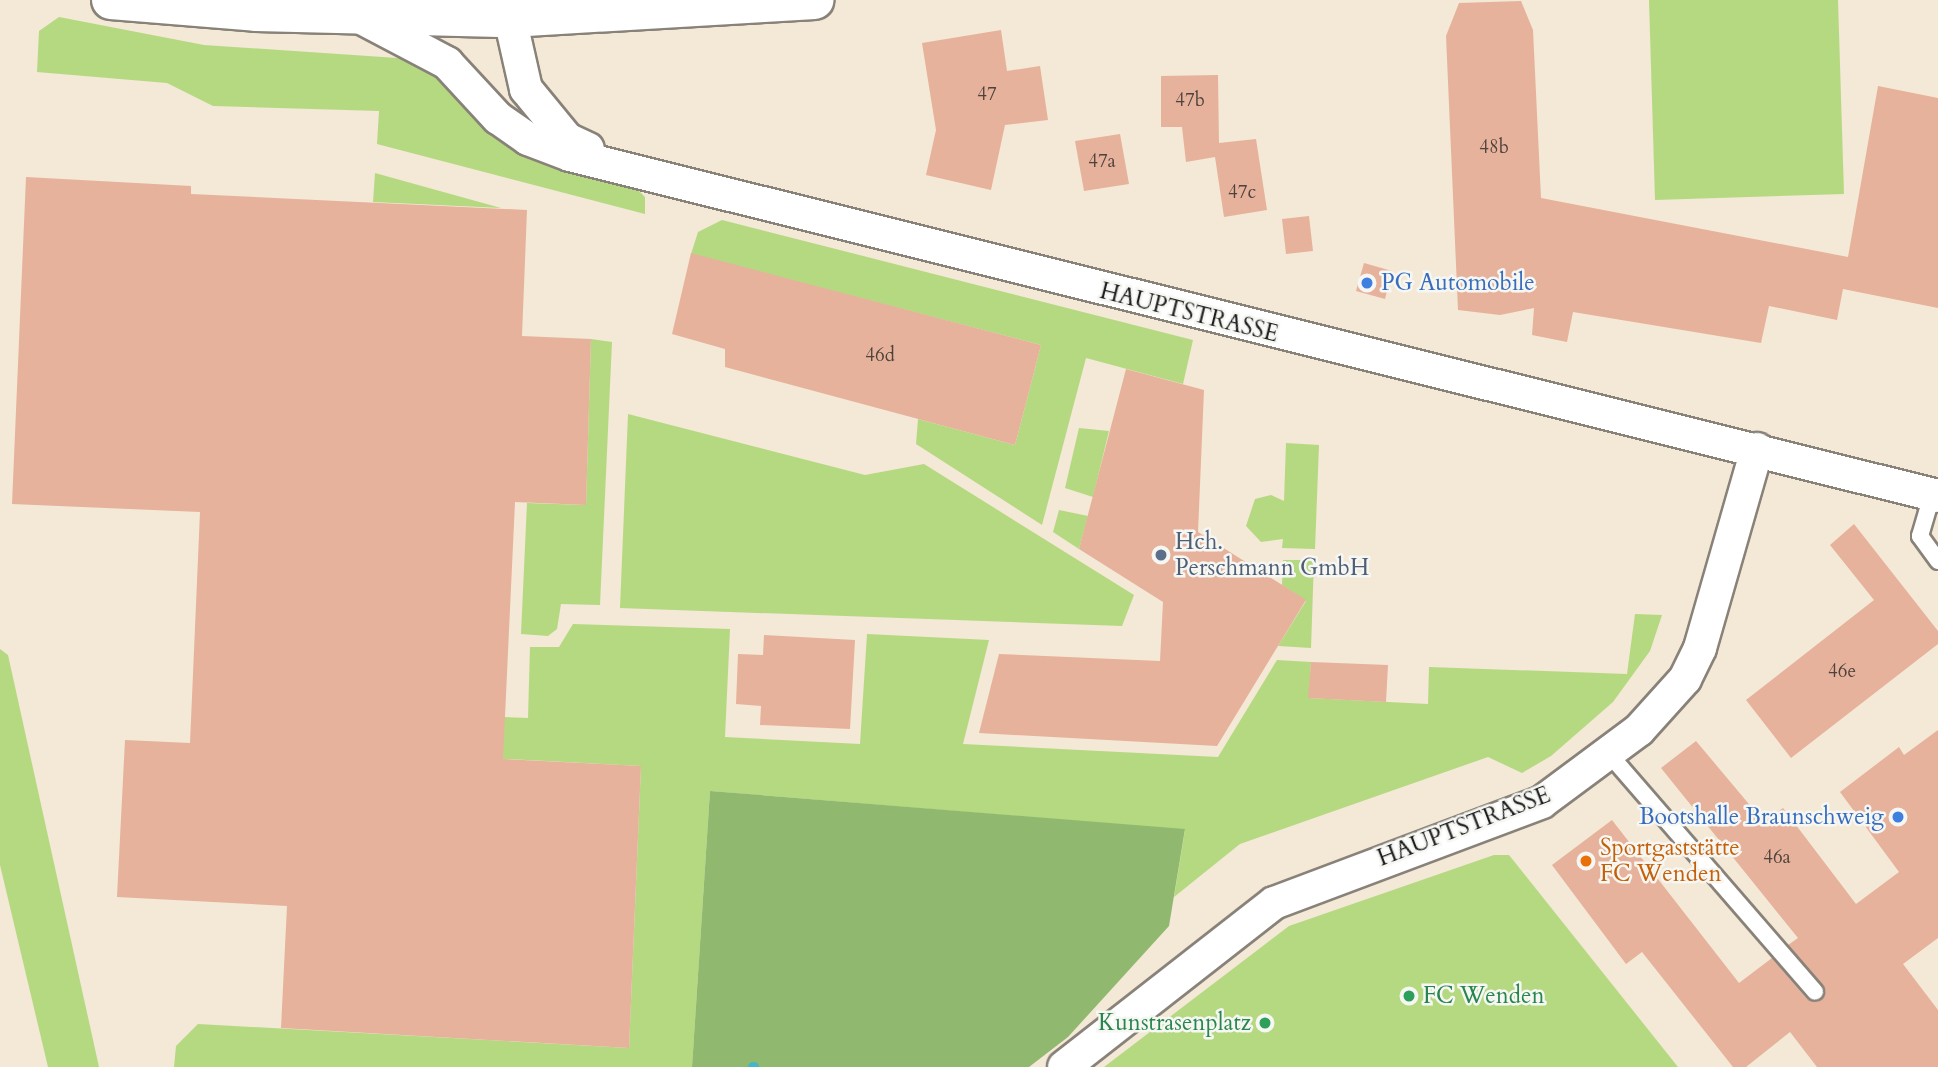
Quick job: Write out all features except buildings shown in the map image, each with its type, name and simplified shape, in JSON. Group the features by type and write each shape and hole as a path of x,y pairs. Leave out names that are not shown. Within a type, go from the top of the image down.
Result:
{"street":[{"path":"111,0 358,16 510,18 814,0"},
{"name":"HAUPTSTRASSE","path":"358,16 447,64 498,118 528,139 624,167 1456,381 1757,449 1935,495"},
{"name":"HAUPTSTRASSE","path":"510,18 516,65 545,115 567,139 624,167"},
{"name":"HAUPTSTRASSE","path":"1064,1067 1274,902 1542,802 1610,755 1685,679 1700,648 1757,449"}],"lane":[{"path":"1935,495 1920,536 1938,561"},
{"path":"1610,755 1815,992"}],"green space":[{"path":"1649,0 1838,0 1844,194 1655,200"},
{"path":"59,17 204,45 412,59 632,184 645,197 645,214 377,144 379,111 213,106 167,83 37,72 39,31"},
{"path":"375,173 501,208 373,202"},
{"path":"722,220 1193,340 1183,384 1086,358 1042,525 916,444 918,419 1015,445 1041,345 691,254 698,232"},
{"path":"591,339 612,342 600,605 561,604 557,629 548,636 521,634 527,503 586,505"},
{"path":"628,414 865,475 924,464 1134,595 1122,626 620,608"},
{"path":"1079,428 1109,431 1093,497 1065,488"},
{"path":"1286,443 1319,445 1315,549 1282,548 1283,539 1261,542 1246,526 1255,499 1271,495 1284,501"},
{"path":"1059,510 1088,516 1079,549 1053,532"},
{"path":"1283,560 1314,560 1311,648 1278,646 1306,601 1282,585"},
{"path":"1635,614 1662,615 1650,651 1613,702 1551,756 1522,773 1488,757 1240,844 1174,897 1185,830 710,791 692,1067 174,1067 176,1046 198,1024 629,1048 641,766 336,750 337,711 528,718 530,647 559,647 573,624 730,629 725,737 860,744 867,634 989,640 963,744 1218,757 1277,660 1311,662 1309,698 1428,704 1429,667 1627,674"},
{"path":"0,649 8,655 99,1067 48,1067 0,865"},
{"path":"710,791 1185,829 1169,926 1068,1037 1029,1067 692,1067"},
{"name":"FC Wenden","path":"1494,855 1509,855 1678,1067 1104,1067 1289,926"}],"place":[{"name":"PG Automobile","path":"1367,283"},
{"name":"Hch. Perschmann GmbH","path":"1161,555"},
{"name":"Bootshalle Braunschweig","path":"1898,817"},
{"name":"Sportgaststätte FC Wenden","path":"1586,861"},
{"name":"FC Wenden","path":"1409,996"},
{"name":"Kunstrasenplatz","path":"1265,1023"}]}
